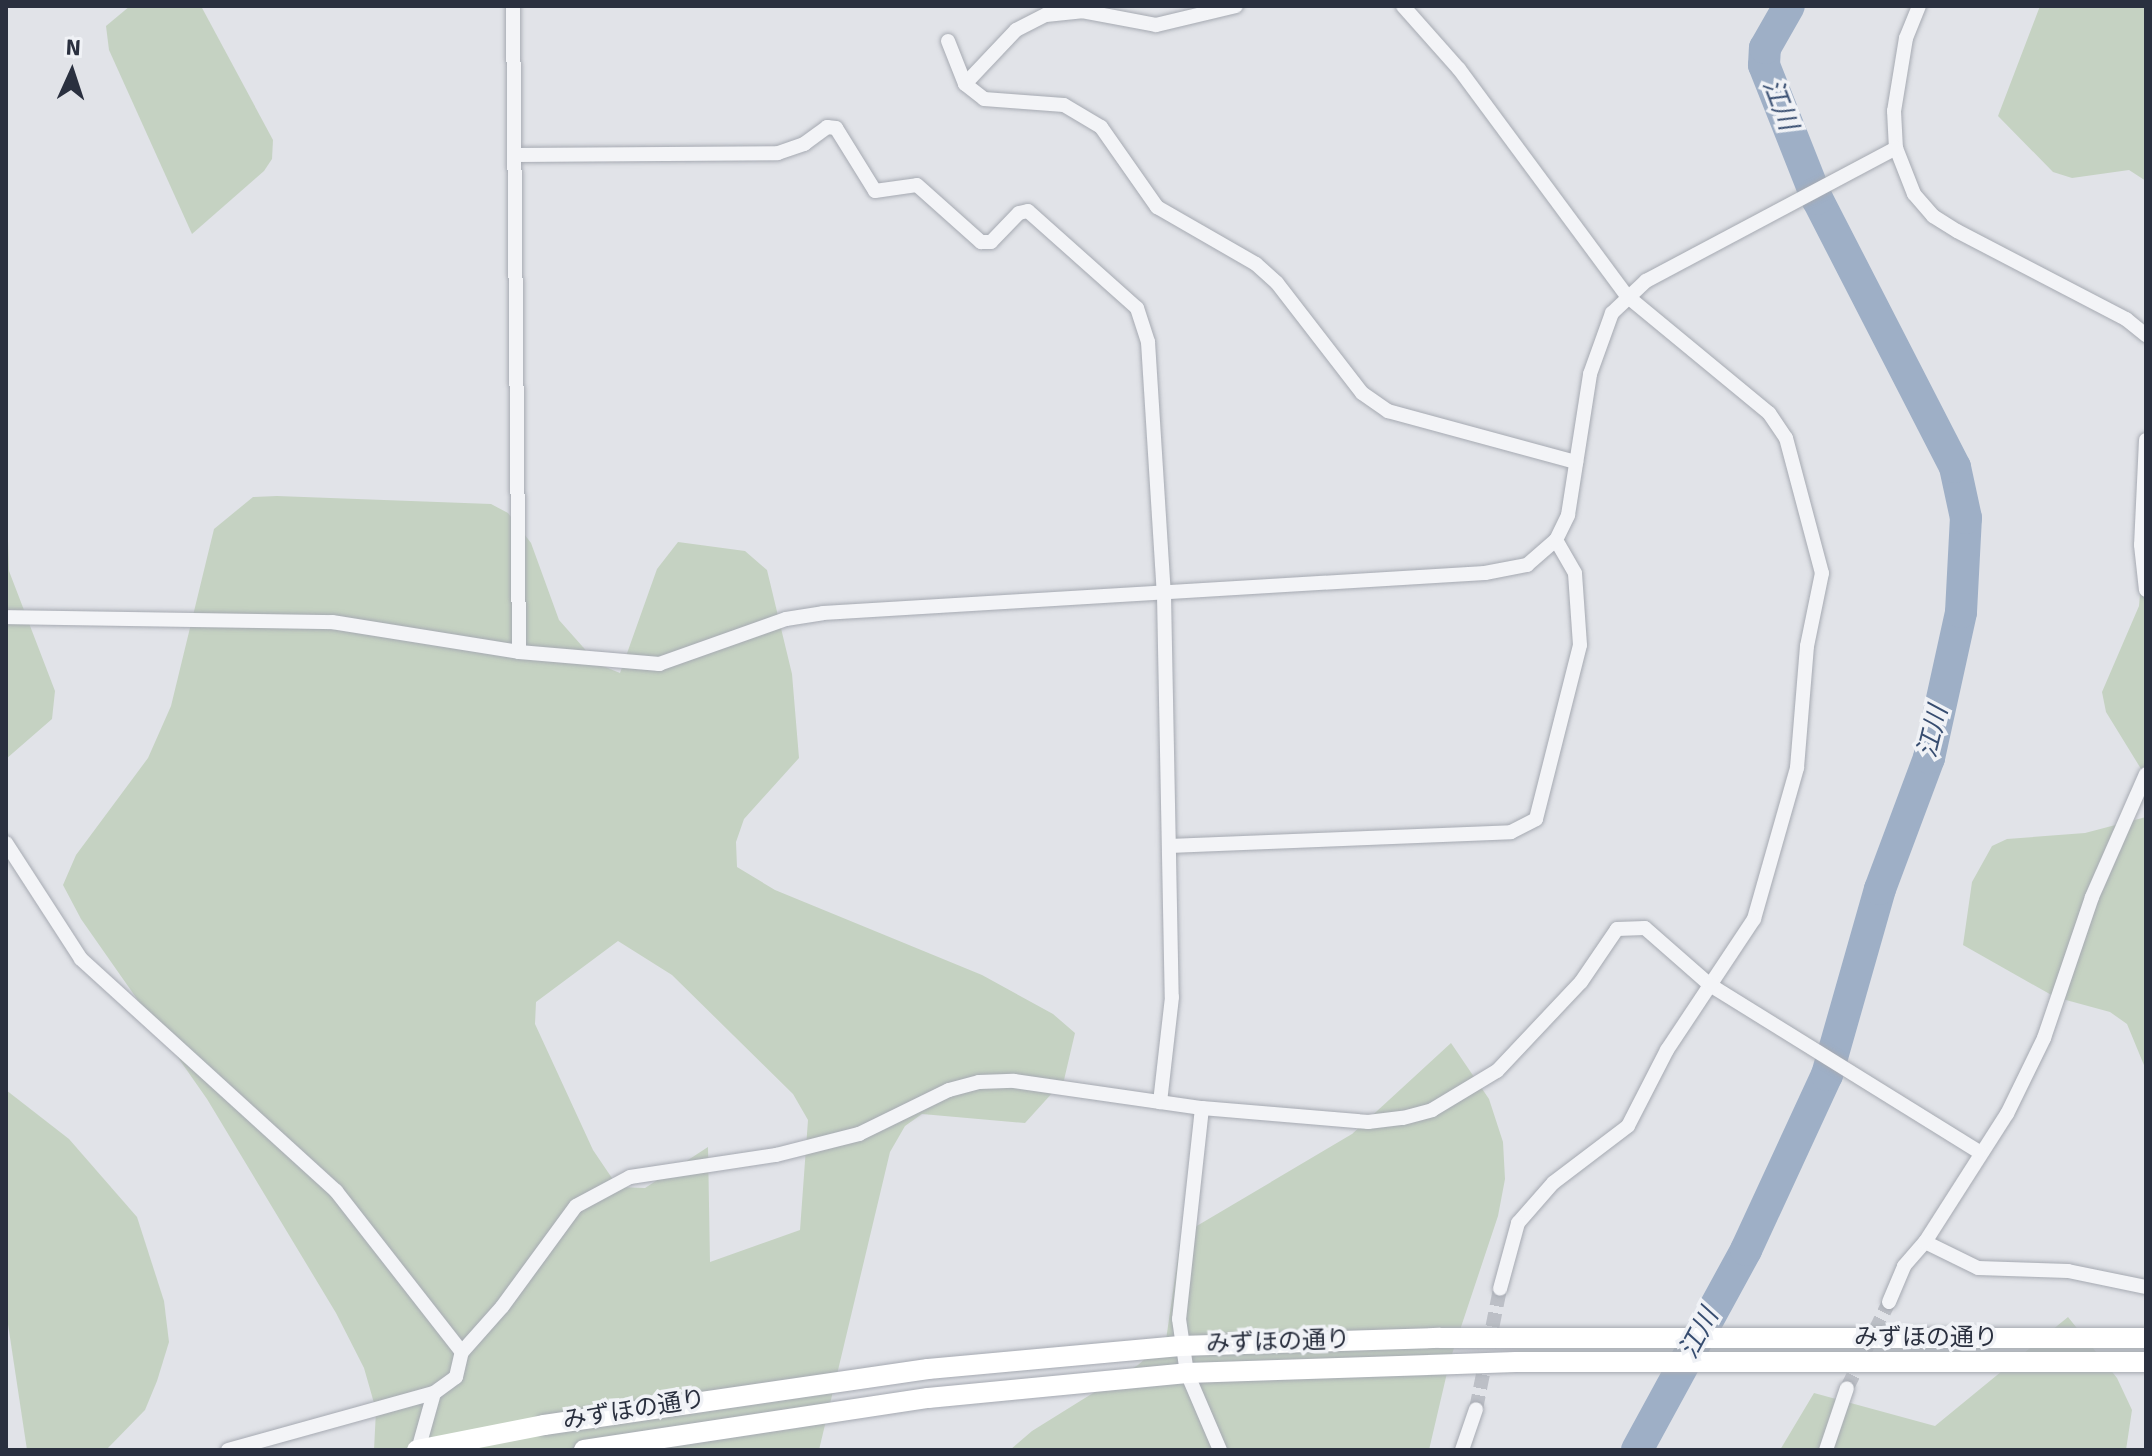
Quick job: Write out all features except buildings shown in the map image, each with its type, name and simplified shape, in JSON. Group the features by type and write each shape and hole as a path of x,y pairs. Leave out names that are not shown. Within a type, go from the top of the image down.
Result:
{"street":[{"path":"513,6 519,652"},
{"path":"965,84 1016,30 1046,15 1082,11 1156,25 1236,6"},
{"path":"1403,6 1459,69 1627,296 1769,413 1786,438 1822,573 1807,646 1797,768 1771,873 1754,919 1667,1050 1628,1126 1553,1183 1518,1223 1500,1289"},
{"path":"1919,6 1897,80 1896,148 1914,194 1933,216 2126,319 2146,335"},
{"path":"948,41 965,84 984,99 1064,105 1101,127 1157,207 1256,264 1277,283 1362,393 1388,411 1576,462"},
{"path":"515,155 778,153 804,144 827,127 836,128 875,191 917,185 981,242 991,242 1019,213 1028,211 1128,296 1144,322 1164,595 1172,997 1160,1102"},
{"path":"6,617 332,622 519,652 659,664 786,619 823,613 1164,595 1485,573 1527,565 1556,540 1568,515 1595,349 1612,313 1627,296 1646,281 1896,148"},
{"path":"2146,440 2141,545 2146,590"},
{"path":"1169,846 1511,832 1536,819 1580,645 1575,573 1556,540"},
{"path":"1889,1302 1904,1266 1925,1242 1979,1152 2007,1114 2044,1038 2092,897 2146,774"},
{"path":"6,843 81,959 336,1191 462,1352"},
{"path":"228,1450 434,1393 456,1377 462,1352 502,1307 576,1206 630,1177 776,1155 859,1134 949,1090 979,1082 1014,1081 1202,1108 1368,1122 1432,1110 1497,1071 1581,982 1617,929 1645,928 1710,985 1979,1152"},
{"path":"1202,1108 1181,1290 1180,1346 1187,1373 1220,1450"},
{"path":"1925,1242 1978,1268 2068,1271 2146,1287"},
{"name":"みずほの通り","path":"418,1450 544,1425 928,1369 1180,1346 1655,1337 2146,1338"},
{"name":"みずほの通り","path":"584,1450 913,1400 1187,1373 1651,1361 2146,1362"},
{"path":"1826,1450 1847,1388"},
{"path":"418,1450 434,1393"},
{"path":"1462,1450 1476,1409"}],"green space":[{"path":"130,6 201,6 273,140 272,159 264,171 192,234 109,50 106,26"},
{"path":"2040,6 2146,6 2146,181 2129,170 2072,178 2053,172 1998,116"},
{"path":"6,479 9,571 55,691 52,719 6,759"},
{"path":"253,497 491,504 508,513 531,543 559,620 598,664 620,673 657,569 678,542 745,551 767,570 792,674 799,758 744,819 736,842 737,867 775,890 982,975 1053,1014 1075,1033 1064,1080 1025,1123 922,1114 905,1126 890,1152 819,1450 374,1450 376,1410 364,1368 336,1313 207,1099 81,919 63,885 76,855 148,758 171,706 214,529","holes":["618,941 672,975 793,1094 808,1120 800,1230 710,1262 708,1147 645,1188 618,1187 593,1150 535,1024 536,1002"]},
{"path":"2146,523 2146,777 2106,712 2102,692 2139,606"},
{"path":"2146,817 2146,1070 2127,1024 2110,1012 2055,997 1963,945 1972,882 1992,846 2007,839 2085,833"},
{"path":"1451,1043 1489,1099 1503,1142 1505,1179 1498,1216 1450,1360 1429,1450 1010,1450 1032,1431 1138,1365 1166,1340 1180,1243 1195,1227 1352,1134"},
{"path":"6,1090 69,1139 137,1217 164,1301 169,1342 157,1381 145,1410 106,1450 27,1450 6,1311"},
{"path":"2068,1317 2117,1378 2132,1410 2126,1450 1780,1450 1814,1393 1935,1426"}],"waterway":[{"name":"江川","path":"1637,1450 1746,1250 1827,1075 1880,889 1929,758 1961,612 1966,518 1955,467 1817,199 1764,65 1765,48 1789,6"}],"tunnel":[{"path":"1476,1409 1500,1289"},
{"path":"1847,1388 1889,1302"}]}
